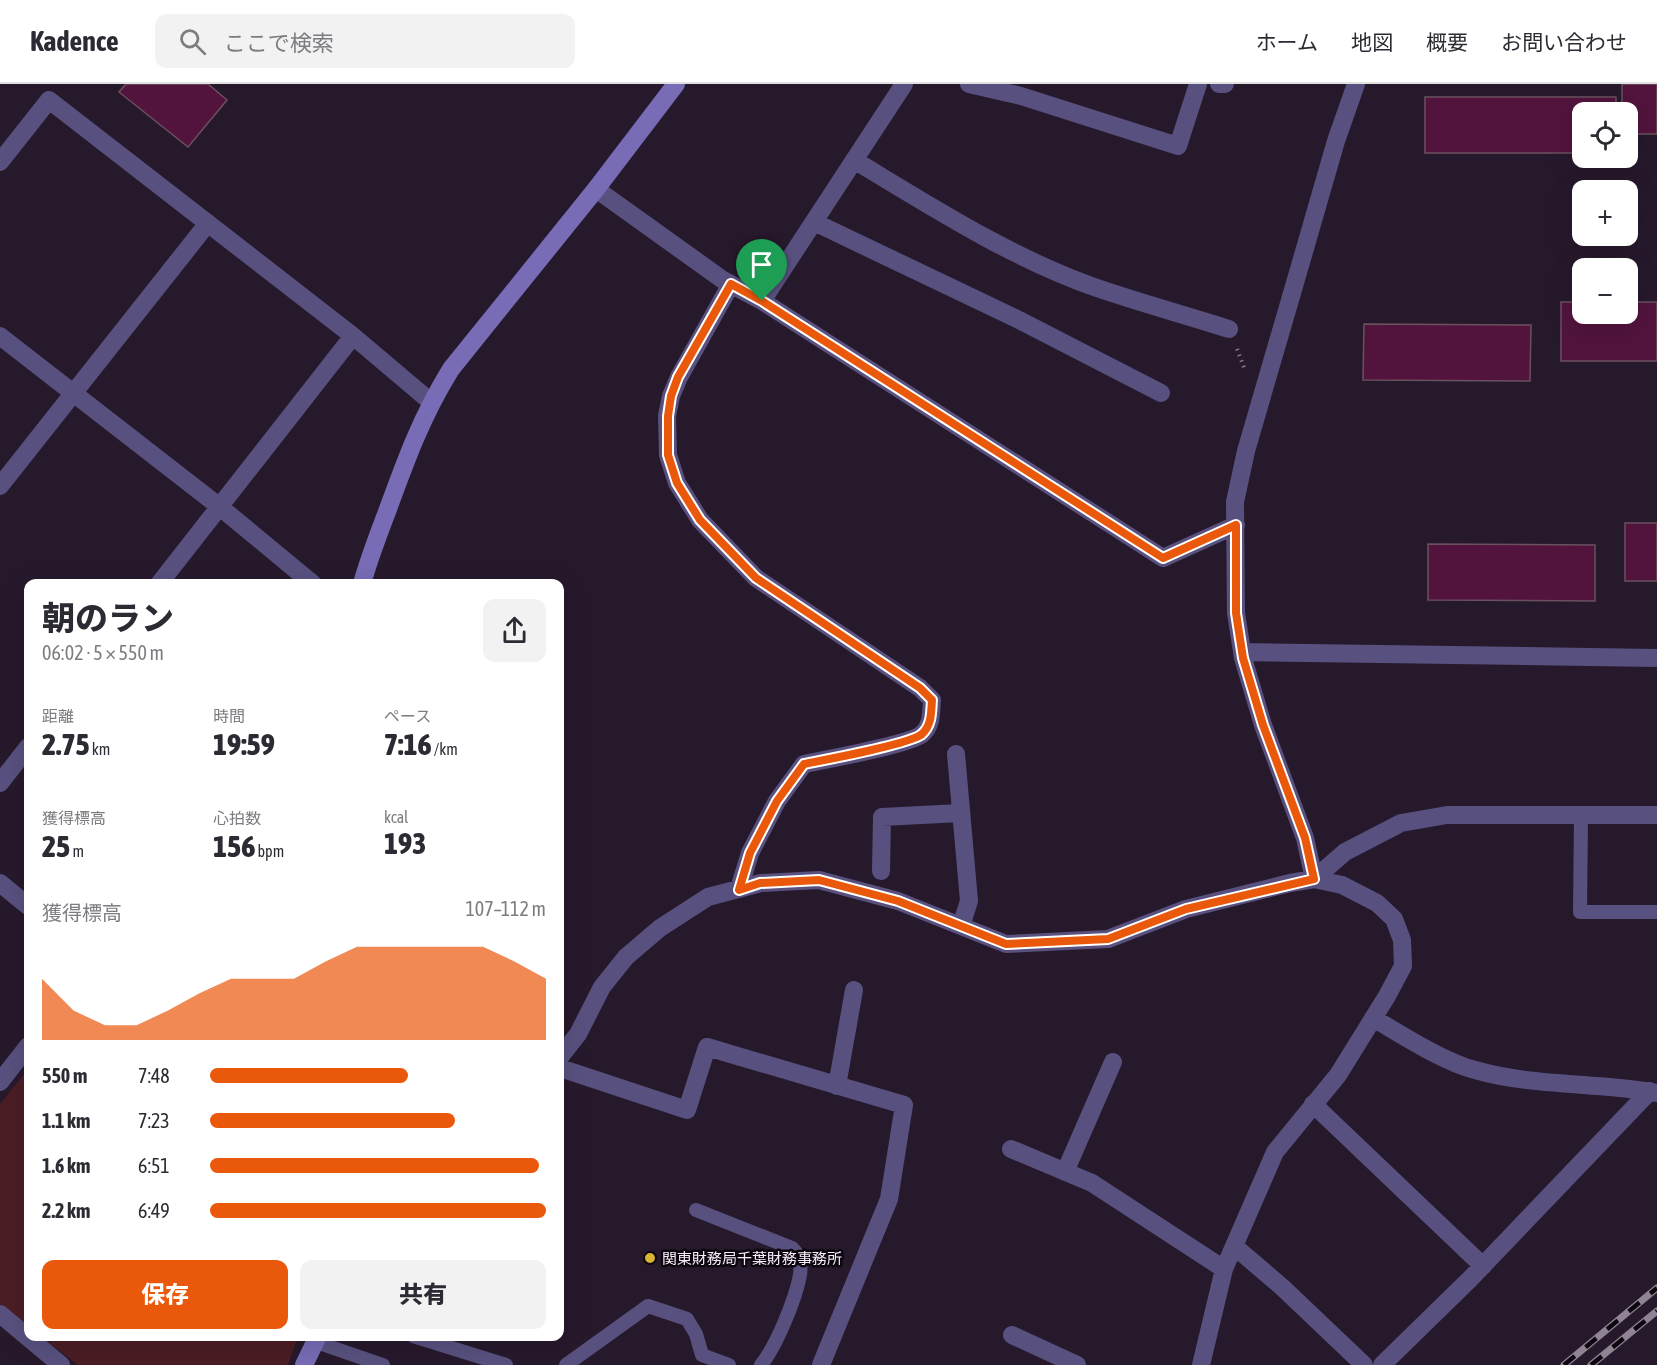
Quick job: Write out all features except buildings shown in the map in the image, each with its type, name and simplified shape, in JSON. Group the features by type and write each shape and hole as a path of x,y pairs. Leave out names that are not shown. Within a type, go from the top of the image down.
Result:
{"street":[{"path":"363,579 410,446 431,402 451,369 596,189 676,84"},
{"path":"762,301 904,84"},
{"path":"969,84 1021,96 1178,146 1198,84"},
{"path":"1219,84 1225,84"},
{"path":"1314,879 1305,838 1263,725 1242,652 1236,613 1235,502 1246,451 1336,141 1356,84"},
{"path":"0,162 49,100 353,336 431,402"},
{"path":"854,160 1019,255 1096,288 1229,328"},
{"path":"596,189 731,284 762,301 1163,558 1236,525"},
{"path":"814,222 1019,320 1161,393"},
{"path":"0,486 208,223"},
{"path":"731,284 678,377 671,396 668,416 668,455 677,483 700,520 756,578 920,688 932,700 931,720 921,735 904,742 804,764 777,801 750,853 739,890"},
{"path":"0,336 220,507 308,579"},
{"path":"163,579 353,336"},
{"path":"1242,652 1657,658"},
{"path":"0,783 24,752"},
{"path":"956,754 969,901 961,926"},
{"path":"881,871 882,817 961,813"},
{"path":"1314,879 1345,852 1401,823 1447,815 1657,815"},
{"path":"564,1052 578,1034 602,987 626,957 660,928 708,897 760,883 819,880 898,901 1006,944 1108,939 1186,909 1314,879 1342,885 1377,903 1394,919 1402,940 1403,966 1338,1075 1275,1152 1224,1269 1202,1365"},
{"path":"0,883 24,903"},
{"path":"837,1086 854,990"},
{"path":"1373,1018 1428,1049 1473,1070 1521,1080 1654,1092"},
{"path":"564,1069 687,1110 706,1047 904,1106 889,1199 821,1365"},
{"path":"0,1082 24,1051"},
{"path":"1065,1172 1113,1062"},
{"path":"1382,1365 1654,1092"},
{"path":"1313,1104 1483,1266"},
{"path":"1011,1149 1092,1183 1224,1269"},
{"path":"1234,1246 1282,1287 1364,1365"},
{"path":"0,1314 24,1334"},
{"path":"1012,1335 1077,1365"},
{"path":"33,1341 62,1365"},
{"path":"304,1365 316,1341"}],"lane":[{"path":"1581,815 1580,912 1657,912"},
{"path":"696,1210 792,1248 800,1257 801,1274 792,1300 769,1355 761,1365"},
{"path":"566,1365 648,1306 687,1319 696,1334 702,1355 729,1365"},
{"path":"322,1341 382,1365"},
{"path":"429,1341 506,1365"}],"shaded area":[{"path":"24,1074 24,1323 0,1304 0,1104"},
{"path":"47,1341 297,1341 288,1365 78,1365"}],"railway":[{"path":"1564,1365 1657,1288"},
{"path":"1591,1365 1657,1311"}],"place":[{"name":"関東財務局千葉財務事務所","path":"650,1258"}],"route":[{"path":"731,284 762,301 1163,558 1236,525 1236,613 1243,658 1263,725 1305,838 1314,879 1186,909 1108,939 1006,944 898,901 819,880 760,883 739,890 750,853 777,801 804,764 904,742 921,735 931,720 932,700 920,688 756,578 700,520 677,483 668,455 668,416 671,396 678,377 731,284"}]}
